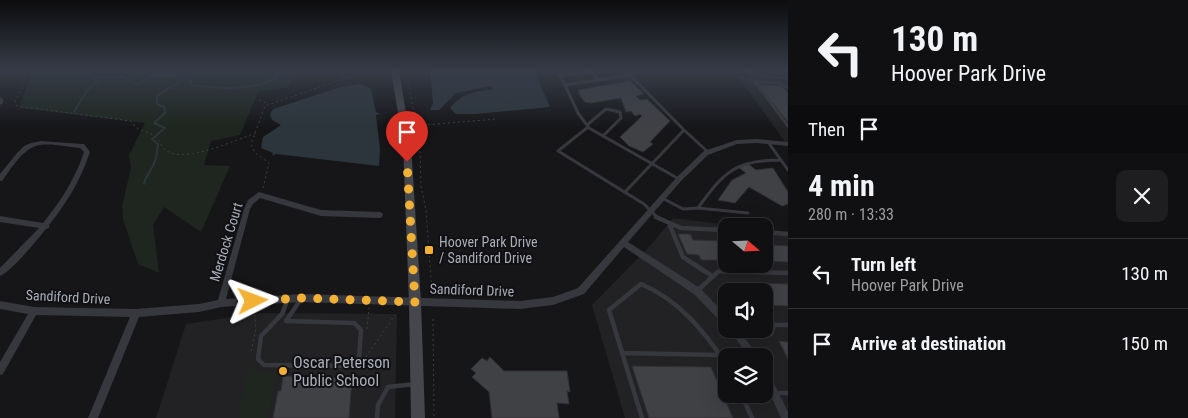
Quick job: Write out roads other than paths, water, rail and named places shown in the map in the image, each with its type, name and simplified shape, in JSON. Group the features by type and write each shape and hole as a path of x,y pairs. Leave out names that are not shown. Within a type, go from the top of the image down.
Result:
{"street":[{"path":"398,90 407,144 415,302 418,418"},
{"path":"0,179 23,148 35,142 86,148 86,160 78,176 46,226 29,246 0,273"},
{"name":"Sandiford Drive","path":"0,305 34,311 136,313 199,308 221,303 301,298 520,305 553,302 581,291 697,159 708,152 737,142 788,144"},
{"name":"Merdock Court","path":"221,303 247,209 250,202 259,195 321,213 380,215"},
{"path":"0,219 46,226"},
{"path":"623,242 696,291 718,312"},
{"path":"0,371 34,311"},
{"path":"93,418 136,313"},
{"path":"774,393 786,418"}],"lane":[{"path":"567,90 587,126 679,179"},
{"path":"644,90 708,152"},
{"path":"761,90 787,125"},
{"path":"603,136 621,118 620,112 616,109 605,109 558,150 644,204 650,213 670,226 718,229"},
{"path":"625,192 684,130"},
{"path":"768,142 788,170"},
{"path":"698,208 719,179 740,163 758,159 781,160"},
{"path":"662,198 683,209 698,208 748,213"},
{"path":"670,226 683,257 712,276"},
{"path":"773,233 788,234"},
{"path":"696,291 719,271 788,273"},
{"path":"642,418 609,310 642,284 653,288 690,318 718,353"},
{"path":"288,299 282,314 261,336 258,359 264,365 352,366 359,358 361,330 354,323 286,322 301,298"},
{"path":"773,328 774,325 788,326"},
{"path":"622,353 718,355"},
{"path":"377,418 378,405 388,387 417,384"},
{"path":"774,393 788,393"},
{"path":"745,403 752,418"}],"waterway":[{"path":"74,112 88,90"},
{"path":"144,184 157,155 158,144 152,139 165,128 154,123 165,113 164,107 157,104 157,96 167,90"}],"place":[{"name":"Hoover Park Drive / Sandiford Drive","path":"429,250"},
{"name":"Oscar Peterson Public School","path":"283,371"}]}
